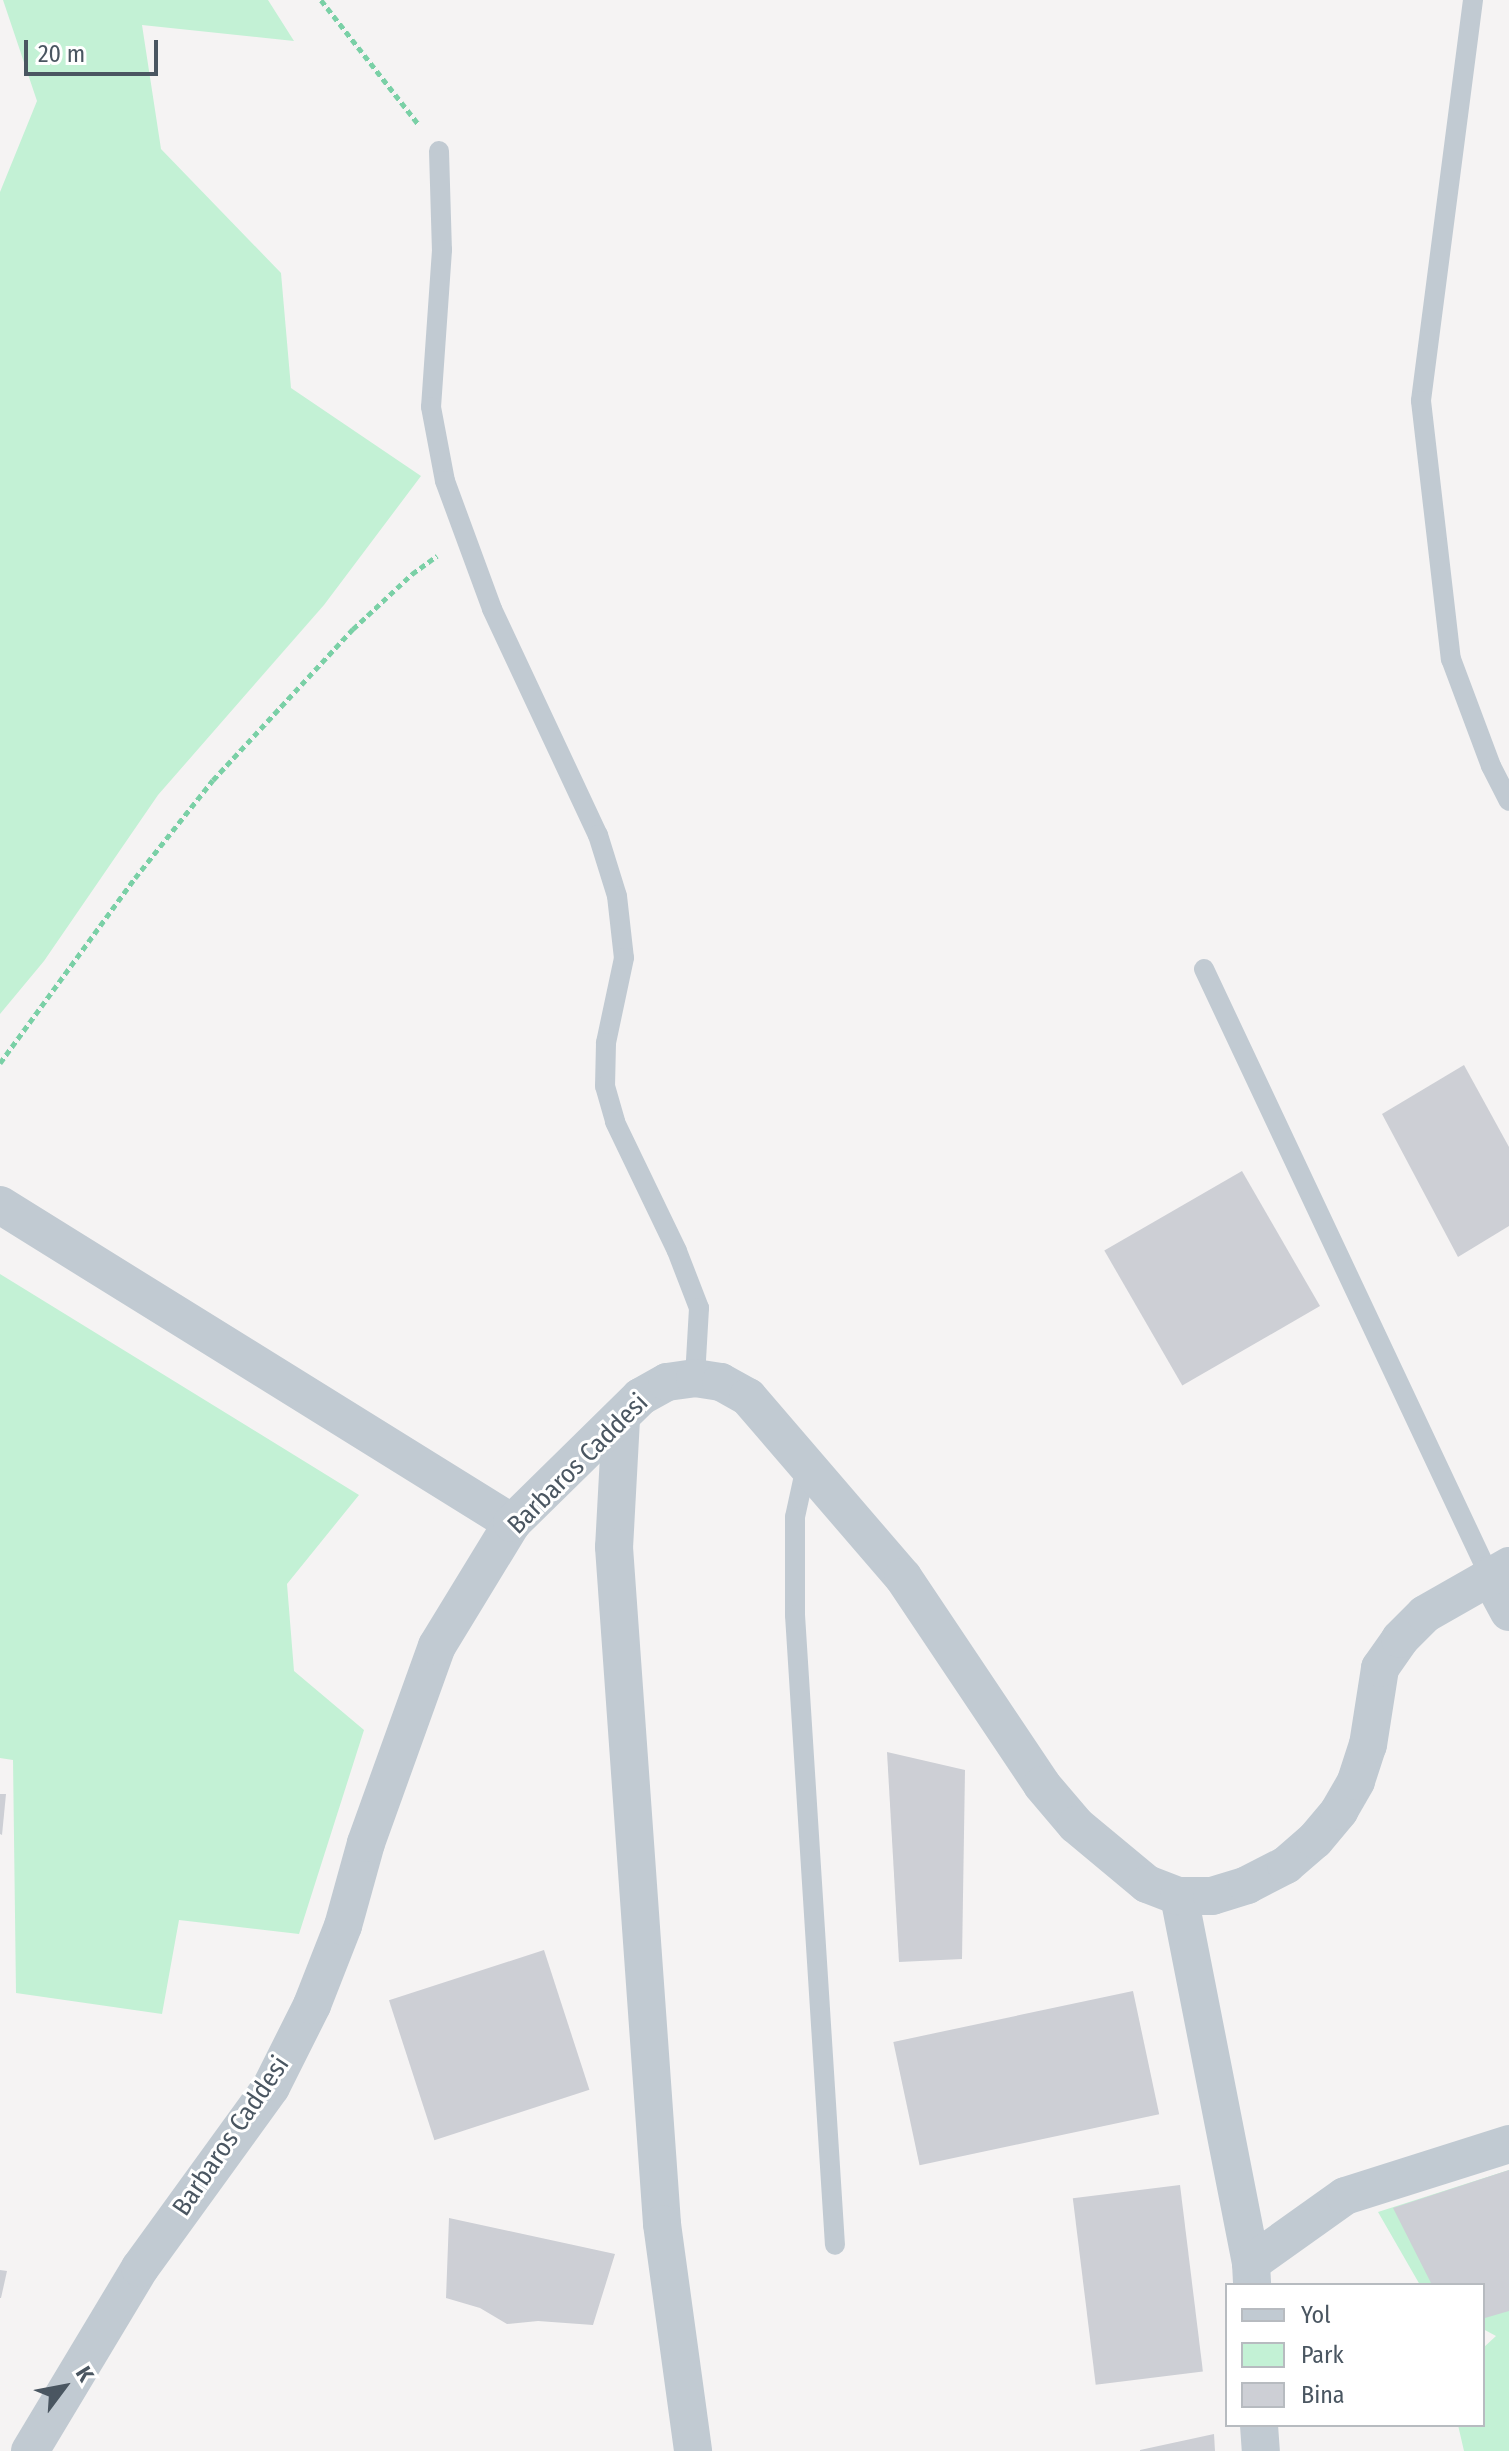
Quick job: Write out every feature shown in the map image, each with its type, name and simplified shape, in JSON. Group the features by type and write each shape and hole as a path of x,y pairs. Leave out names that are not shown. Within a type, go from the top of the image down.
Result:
{"street":[{"path":"0,1205 512,1523"},
{"name":"Barbaros Caddesi","path":"30,2451 140,2268 271,2087 312,2005 338,1939 366,1843 437,1646 512,1523 640,1397 667,1382 695,1378 721,1382 748,1397 903,1577 1042,1785 1067,1815 1147,1884 1179,1896 1212,1896 1247,1885 1286,1865 1315,1840 1339,1811 1356,1781 1368,1745 1380,1668 1400,1639 1425,1614 1499,1571"},
{"path":"621,1419 614,1547 660,2208 693,2451"},
{"path":"1499,1571 1509,1612"},
{"path":"1179,1896 1252,2274 1345,2196 1509,2144"},
{"path":"1259,2427 1261,2451"}],"lane":[{"path":"1473,0 1421,401 1451,659 1491,766 1509,801"},
{"path":"439,151 442,250 431,407 445,481 492,609 598,835 617,896 624,958 606,1043 605,1086 615,1122 677,1251 699,1308 695,1378"},
{"path":"1204,969 1499,1571"},
{"path":"807,1462 795,1517 795,1615 835,2245"}],"path":[{"path":"321,0 439,151"},
{"path":"0,1063 135,878 213,780 353,629 412,574 465,536"}],"green space":[{"path":"3,0 268,0 294,41 142,25 161,149 281,273 291,388 421,476 324,605 158,795 44,961 0,1014 0,192 37,101"},
{"path":"0,1274 359,1495 287,1584 294,1671 364,1730 299,1934 179,1920 162,2014 16,1993 13,1760 0,1758"},
{"path":"1509,2170 1509,2451 1464,2451 1458,2427 1485,2427 1485,2346 1496,2336 1485,2330 1485,2283 1419,2283 1378,2212"}],"building":[{"path":"1464,1065 1509,1147 1509,1226 1458,1257 1382,1114"},
{"path":"1242,1171 1320,1306 1182,1386 1104,1250"},
{"path":"887,1752 965,1770 962,1959 899,1962"},
{"path":"0,1794 6,1794 2,1835 0,1834"},
{"path":"544,1950 589,2090 434,2140 389,2000"},
{"path":"1133,1991 1159,2114 920,2165 893,2042"},
{"path":"1509,2170 1509,2311 1485,2318 1485,2283 1431,2283 1393,2208"},
{"path":"1180,2185 1203,2372 1096,2385 1073,2198"},
{"path":"449,2218 615,2254 593,2325 538,2321 507,2324 480,2308 446,2298"},
{"path":"0,2270 7,2271 1,2298 0,2298"},
{"path":"1214,2434 1215,2451 1140,2451 1140,2450"}]}
